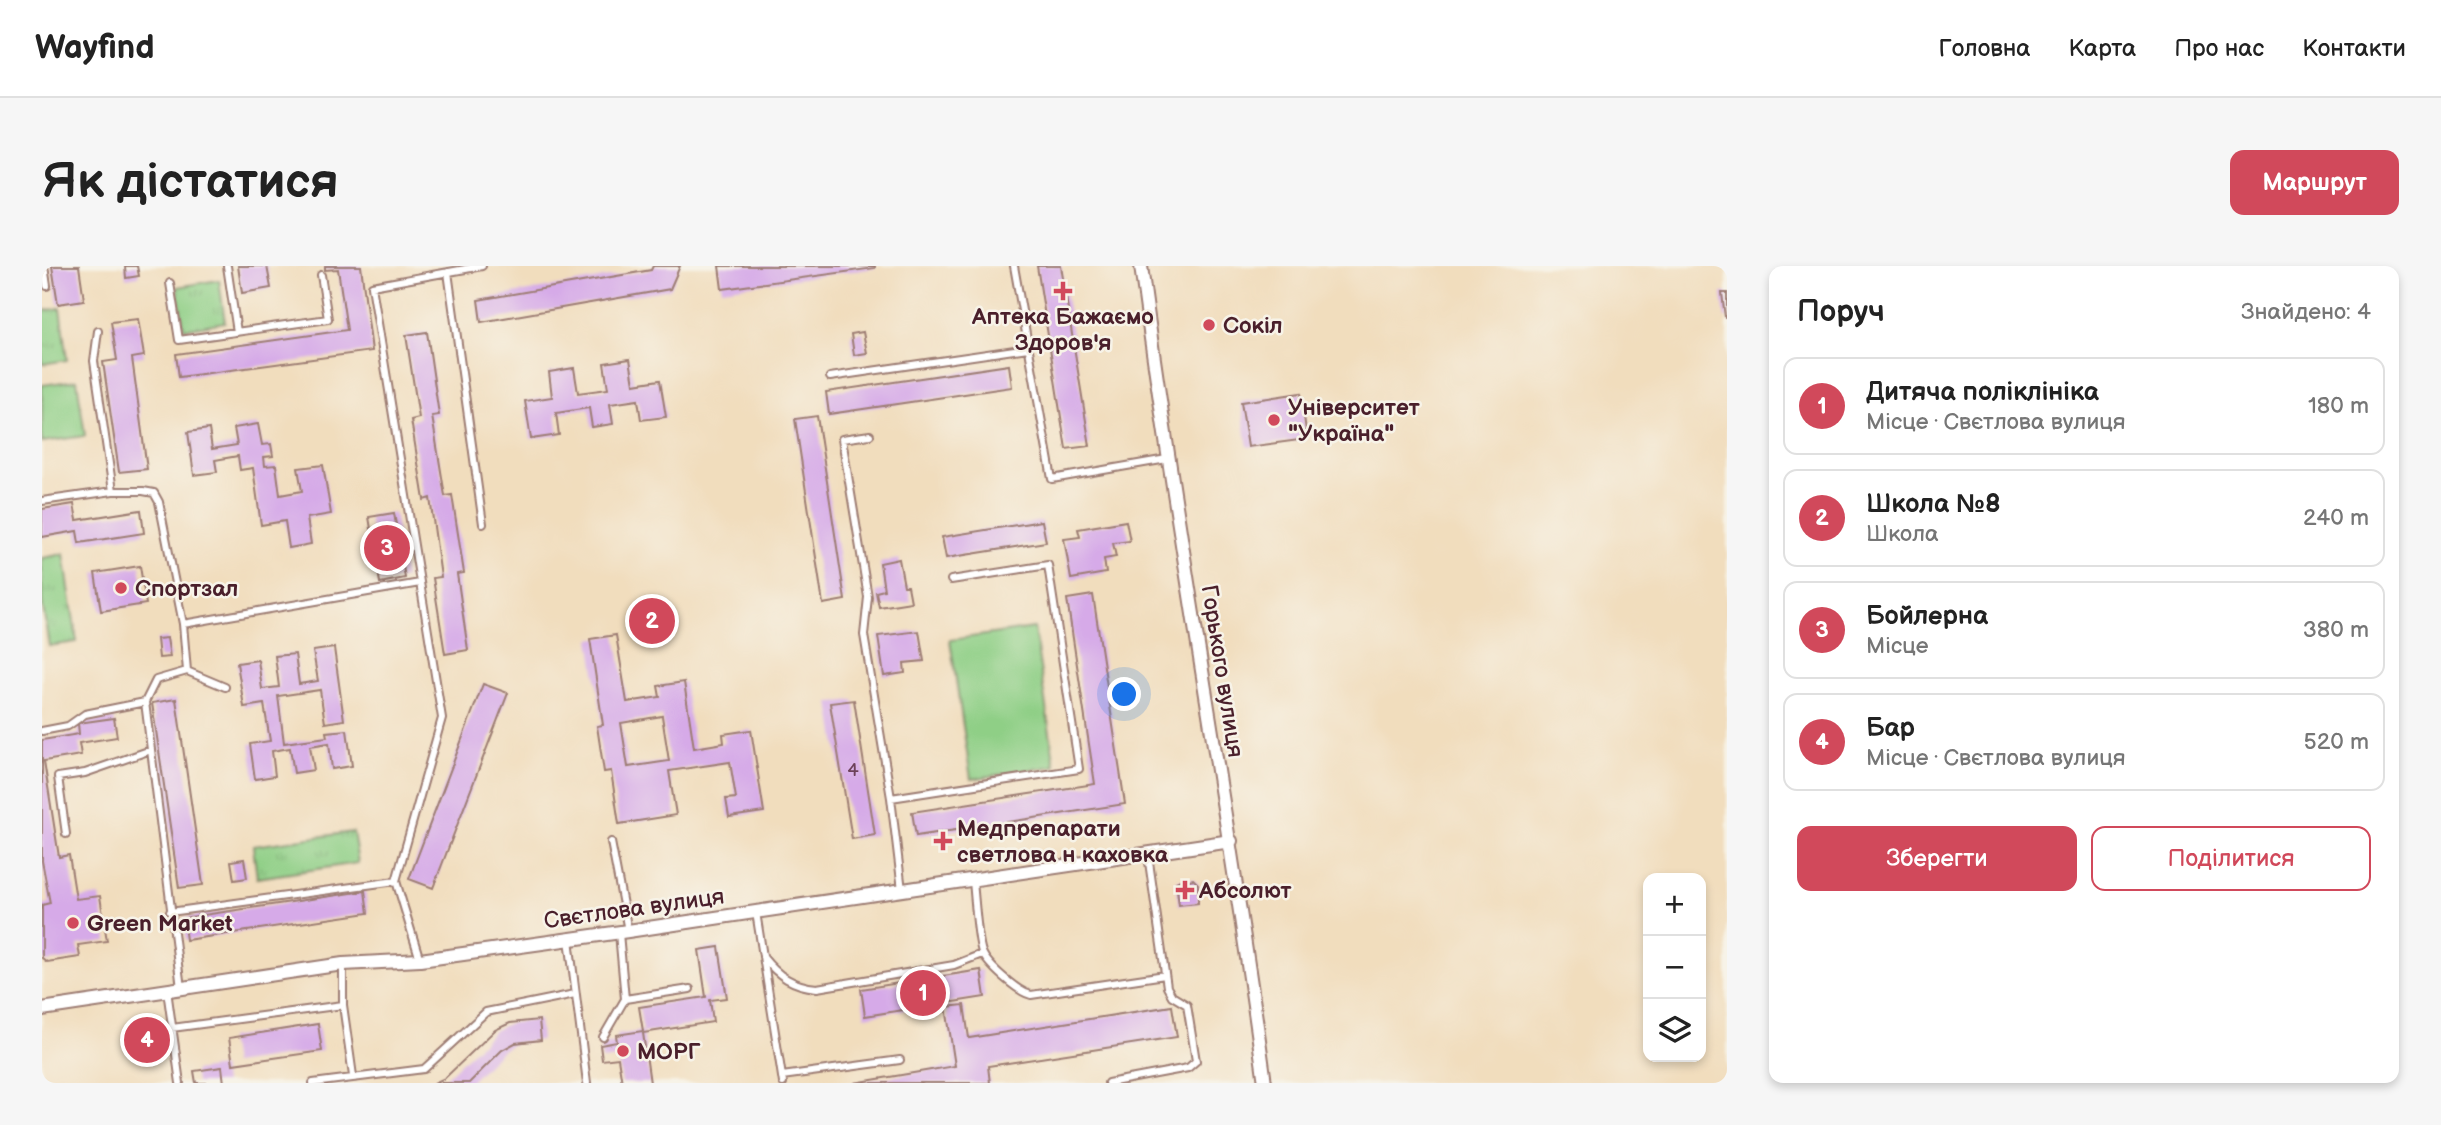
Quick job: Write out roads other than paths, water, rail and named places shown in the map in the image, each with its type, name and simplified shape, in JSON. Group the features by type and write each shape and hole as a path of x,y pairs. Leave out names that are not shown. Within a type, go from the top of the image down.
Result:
{"street":[{"name":"Горького вулиця","path":"1141,266 1167,459 1230,842 1265,1083"},
{"name":"Свєтлова вулиця","path":"42,1009 343,964 420,960 623,932 1230,842"}],"lane":[{"path":"44,266 47,286"},
{"path":"228,266 237,332"},
{"path":"420,960 396,881 442,718 372,286 482,266"},
{"path":"1014,266 1052,479 1167,459"},
{"path":"448,272 483,524"},
{"path":"170,283 179,340 328,319 321,275"},
{"path":"98,331 94,361 113,491"},
{"path":"830,377 1028,348"},
{"path":"870,435 842,439 868,597 864,635 891,798 902,891"},
{"path":"42,501 113,491 154,493 159,502 183,624 187,671"},
{"path":"891,798 1079,768 1048,565 951,580"},
{"path":"183,624 420,583"},
{"path":"181,988 145,702 156,680 187,671 225,687"},
{"path":"42,731 68,726 85,714 145,702"},
{"path":"65,834 58,777 85,773 150,750"},
{"path":"603,1037 625,999 623,932 611,842"},
{"path":"1108,1083 1188,1068 1196,1061 1187,1005 1172,996 1167,987 1148,855"},
{"path":"170,912 396,881"},
{"path":"973,881 982,954 1016,989 1031,995 1166,975"},
{"path":"756,912 783,1080 900,1060"},
{"path":"569,938 587,1083"},
{"path":"763,957 785,979 800,986 817,988 954,965 982,954"},
{"path":"343,964 343,1005 353,1076"},
{"path":"625,999 690,989"},
{"path":"167,990 180,1083"},
{"path":"313,1083 424,1069 486,1012 575,994"},
{"path":"172,1028 343,1005"}],"place":[{"name":"Аптека Бажаємо Здоров'я","path":"1063,291"},
{"name":"Сокіл","path":"1209,325"},
{"name":"Університет \"Україна\"","path":"1274,420"},
{"name":"Бойлерна","path":"387,548"},
{"name":"Спортзал","path":"121,588"},
{"name":"Школа №8","path":"652,621"},
{"name":"Медпрепарати светлова н каховка","path":"943,841"},
{"name":"Абсолют","path":"1185,890"},
{"name":"Green Market","path":"73,923"},
{"name":"Дитяча поліклініка","path":"923,993"},
{"name":"Бар","path":"147,1040"},
{"name":"МОРГ","path":"623,1051"}]}
